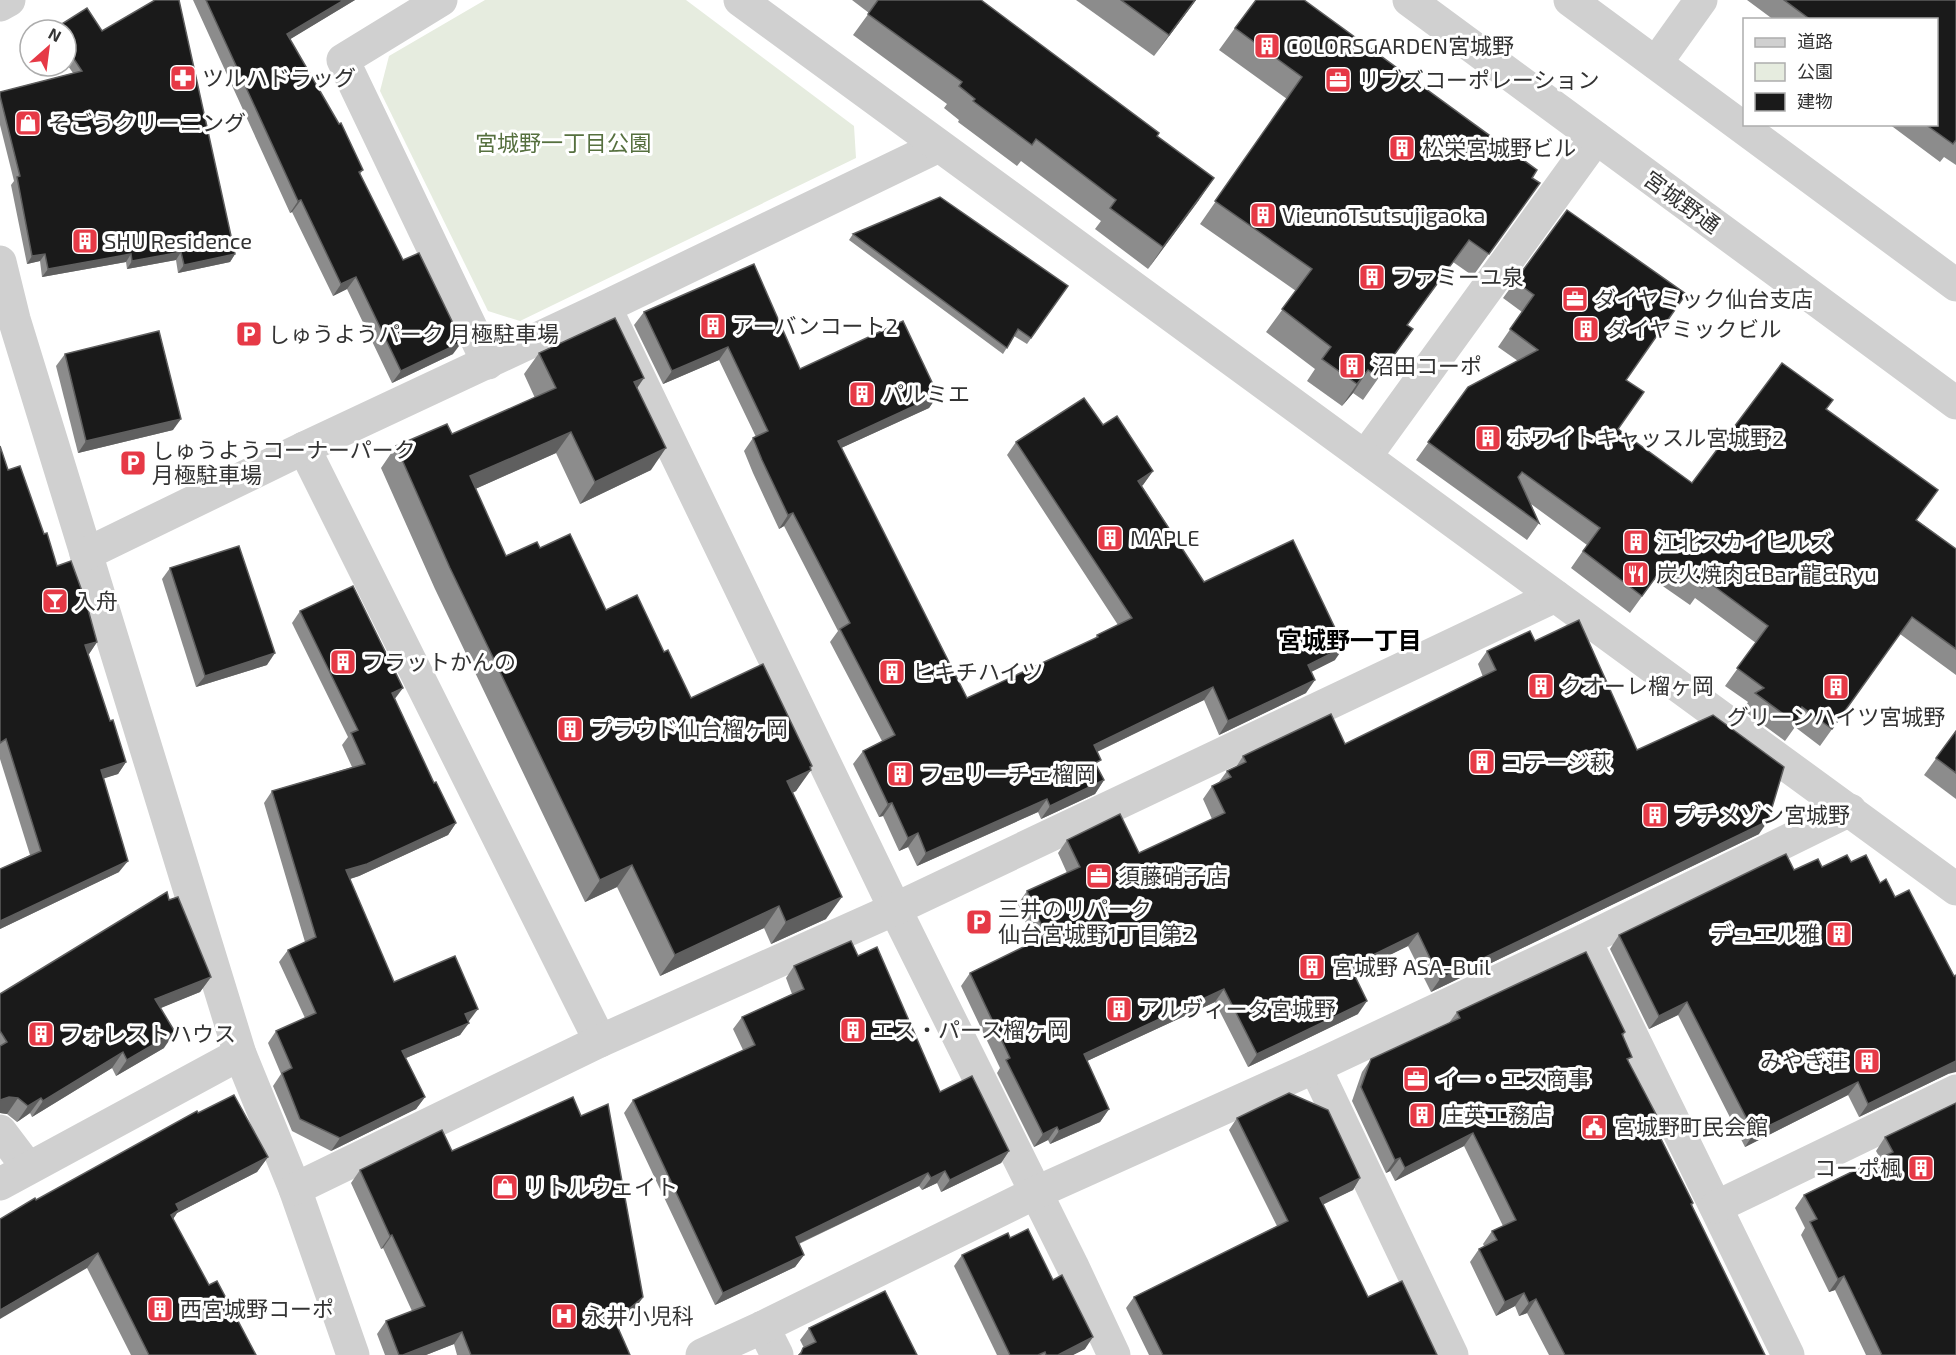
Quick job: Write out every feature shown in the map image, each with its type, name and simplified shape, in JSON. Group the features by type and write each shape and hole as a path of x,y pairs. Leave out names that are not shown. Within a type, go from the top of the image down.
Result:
{"street":[{"path":"0,5 9,0"},
{"path":"441,0 343,60 488,363"},
{"path":"740,0 1956,889"},
{"name":"宮城野通","path":"1409,0 1956,403"},
{"path":"1570,0 1956,285"},
{"path":"1656,63 1701,0"},
{"path":"1365,457 1596,138"},
{"path":"86,554 304,448 605,308 939,146"},
{"path":"0,262 7,322 86,554 240,1054 295,1189 353,1355"},
{"path":"605,308 895,909 1114,1355"},
{"path":"304,448 600,1041"},
{"path":"295,1189 600,1041 895,909 1556,596"},
{"path":"702,1355 770,1341 1035,1193 1315,1067 1584,940 1850,810"},
{"path":"1584,940 1788,1355"},
{"path":"0,1184 240,1054"},
{"path":"1315,1067 1452,1355"},
{"path":"1716,1207 1956,1091"},
{"path":"0,1131 28,1168"}],"green space":[{"name":"宮城野一丁目公園","path":"485,0 686,0 854,126 856,158 520,321 488,311 380,91 389,56"}],"building":[{"path":"155,0 179,0 235,254 184,265 181,252 132,261 131,254 48,269 45,254 32,256 17,177 20,176 0,92 55,78 78,78 78,72 82,71 78,65 78,18 71,18 87,8 102,31"},
{"path":"206,0 344,0 287,34 339,124 341,123 363,170 359,172 403,260 419,253 462,342 401,371 356,277 341,284 301,200 298,201"},
{"path":"878,0 981,0 1159,133 1157,136 1214,178 1163,247 1110,208 1116,200 1036,139 1032,145 973,101 975,99 959,86 962,82 868,14"},
{"path":"1121,0 1195,0 1169,35"},
{"path":"1256,0 1304,0 1537,170 1532,178 1540,183 1489,254 1469,240 1407,325 1413,329 1378,377 1368,370 1357,384 1322,359 1331,347 1282,309 1312,269 1215,201 1302,77 1235,28"},
{"path":"1784,0 1956,0 1956,140 1953,144 1928,126 1938,126 1938,18 1808,18"},
{"path":"940,197 1068,286 1031,338 1018,329 1007,348 853,234"},
{"path":"1567,210 1686,294 1626,380 1644,392 1618,429 1692,483 1782,363 1833,400 1826,409 1938,490 1916,520 1956,549 1956,649 1912,617 1832,729 1802,707 1797,724 1755,693 1764,688 1737,668 1768,626 1707,581 1702,588 1666,563 1642,596 1583,551 1600,528 1522,472 1518,477 1539,523 1428,442 1468,387 1538,350 1510,329 1534,295 1515,281"},
{"path":"754,264 800,369 903,321 938,395 838,441 967,698 1098,637 1097,635 1132,618 1016,442 1084,398 1103,425 1117,416 1153,471 1138,481 1204,582 1293,540 1344,647 1308,665 1315,680 1228,721 1213,687 1094,745 1101,760 1095,763 1104,780 1050,806 1047,799 926,853 918,833 908,838 892,803 888,804 863,751 895,735 840,629 850,623 793,513 788,515 762,460 753,438 768,431 728,347 672,371 644,312"},
{"path":"615,318 644,378 634,382 666,448 595,482 571,432 470,476 506,556 537,542 540,548 570,534 606,610 637,595 664,652 668,650 691,698 763,664 812,766 811,770 787,781 842,897 786,922 779,906 675,955 632,865 600,880 450,568 396,446 447,424 452,434 556,388 539,353"},
{"path":"159,331 181,419 86,441 65,354"},
{"path":"0,446 8,470 20,466 44,534 47,533 57,566 71,561 86,602 97,642 85,645 126,762 101,770 128,861 0,921 0,869 41,851 6,739 0,743"},
{"path":"239,546 275,653 205,676 170,568"},
{"path":"353,586 403,688 392,693 434,783 436,782 456,823 367,864 346,870 394,982 455,956 478,1009 465,1014 469,1023 402,1051 425,1097 340,1138 300,1119 282,1073 292,1068 276,1031 316,1013 288,950 316,937 272,791 365,764 351,733 358,730 300,611"},
{"path":"1579,620 1637,750 1713,715 1784,767 1768,821 1440,979 1418,933 1350,966 1367,1001 1257,1054 1224,989 1084,1054 1109,1109 1059,1131 1057,1127 1043,1134 1006,1060 1010,1058 970,973 1046,936 1027,891 1080,867 1067,840 1120,814 1139,853 1225,813 1212,786 1231,777 1227,771 1246,762 1243,756 1331,714 1345,744 1496,670 1487,651 1530,631 1535,641"},
{"path":"1956,731 1956,773 1936,758"},
{"path":"1786,854 1794,870 1818,859 1822,867 1847,855 1851,862 1866,855 1880,883 1886,879 1895,897 1909,890 1954,976 1956,975 1956,1061 1868,1104 1858,1082 1754,1133 1687,1002 1659,1016 1619,935"},
{"path":"167,892 169,900 178,897 211,977 155,999 175,1032 127,1060 123,1052 43,1101 41,1098 28,1106 18,1098 9,1097 0,1100 0,1046 7,1042 0,1031 0,994"},
{"path":"851,941 858,956 877,947 940,1092 972,1076 1009,1151 950,1180 945,1171 931,1178 928,1173 796,1237 804,1255 723,1293 633,1100 755,1045 742,1017 804,989 794,966"},
{"path":"1586,952 1625,1032 1622,1034 1632,1057 1627,1059 1660,1122 1654,1125 1765,1355 1565,1355 1536,1299 1529,1303 1524,1293 1505,1302 1479,1249 1497,1240 1492,1231 1516,1220 1473,1133 1405,1168 1400,1158 1395,1160 1361,1087 1371,1059 1460,1018 1457,1012"},
{"path":"1289,1093 1328,1110 1360,1178 1320,1198 1368,1297 1402,1281 1437,1355 1163,1355 1134,1297 1288,1221 1237,1118"},
{"path":"234,1095 268,1157 176,1204 179,1210 171,1215 209,1285 217,1281 256,1355 149,1355 98,1253 0,1310 0,1219 197,1111 198,1113"},
{"path":"573,1097 581,1116 608,1104 643,1297 615,1321 630,1355 471,1355 462,1332 399,1355 386,1321 425,1306 360,1170 442,1130 452,1151"},
{"path":"1956,1103 1956,1355 1882,1355 1844,1276 1838,1279 1810,1222 1817,1219 1804,1195 1893,1152 1885,1137"},
{"path":"1028,1229 1053,1280 1062,1275 1093,1337 1058,1355 1046,1355 1045,1352 1038,1355 1010,1355 962,1255 1008,1233 1010,1238"},
{"path":"885,1291 917,1355 799,1355 803,1348 816,1342 809,1328"}],"place":[{"name":"COLORSGARDEN宮城野","path":"1267,46"},
{"name":"ツルハドラッグ","path":"183,78"},
{"name":"リブズコーポレーション","path":"1338,80"},
{"name":"そごうクリーニング","path":"28,123"},
{"name":"松栄宮城野ビル","path":"1402,148"},
{"name":"VieunoTsutsujigaoka","path":"1263,215"},
{"name":"SHU Residence","path":"85,241"},
{"name":"ファミーユ泉","path":"1372,277"},
{"name":"ダイヤミック仙台支店","path":"1575,299"},
{"name":"アーバンコート2","path":"713,326"},
{"name":"ダイヤミックビル","path":"1586,329"},
{"name":"しゅうようパーク 月極駐車場","path":"249,334"},
{"name":"沼田コーポ","path":"1352,366"},
{"name":"パルミエ","path":"862,394"},
{"name":"ホワイトキャッスル宮城野2","path":"1488,438"},
{"name":"しゅうようコーナーパーク 月極駐車場","path":"133,463"},
{"name":"MAPLE","path":"1110,538"},
{"name":"江北スカイヒルズ","path":"1636,542"},
{"name":"炭火焼肉&Bar 龍&Ryu","path":"1636,574"},
{"name":"入舟","path":"55,601"},
{"name":"フラットかんの","path":"343,662"},
{"name":"ヒキチハイツ","path":"892,672"},
{"name":"クオーレ榴ヶ岡","path":"1541,686"},
{"name":"グリーンハイツ宮城野","path":"1836,687"},
{"name":"プラウド仙台榴ヶ岡","path":"570,729"},
{"name":"コテージ萩","path":"1482,762"},
{"name":"フェリーチェ榴岡","path":"900,774"},
{"name":"プチメゾン宮城野","path":"1655,815"},
{"name":"須藤硝子店","path":"1099,876"},
{"name":"三井のリパーク 仙台宮城野1丁目第2","path":"979,922"},
{"name":"デュエル雅","path":"1839,934"},
{"name":"宮城野 ASA-Buil","path":"1312,967"},
{"name":"アルヴィータ宮城野","path":"1119,1009"},
{"name":"エス・パース榴ヶ岡","path":"853,1030"},
{"name":"フォレストハウス","path":"41,1034"},
{"name":"みやぎ荘","path":"1867,1061"},
{"name":"イー・エス商事","path":"1416,1079"},
{"name":"庄英工務店","path":"1422,1115"},
{"name":"宮城野町民会館","path":"1594,1127"},
{"name":"コーポ楓","path":"1921,1168"},
{"name":"リトルウェイト","path":"505,1187"},
{"name":"西宮城野コーポ","path":"160,1309"},
{"name":"永井小児科","path":"564,1316"}],"district":[{"name":"宮城野一丁目","path":"1350,641"}]}
